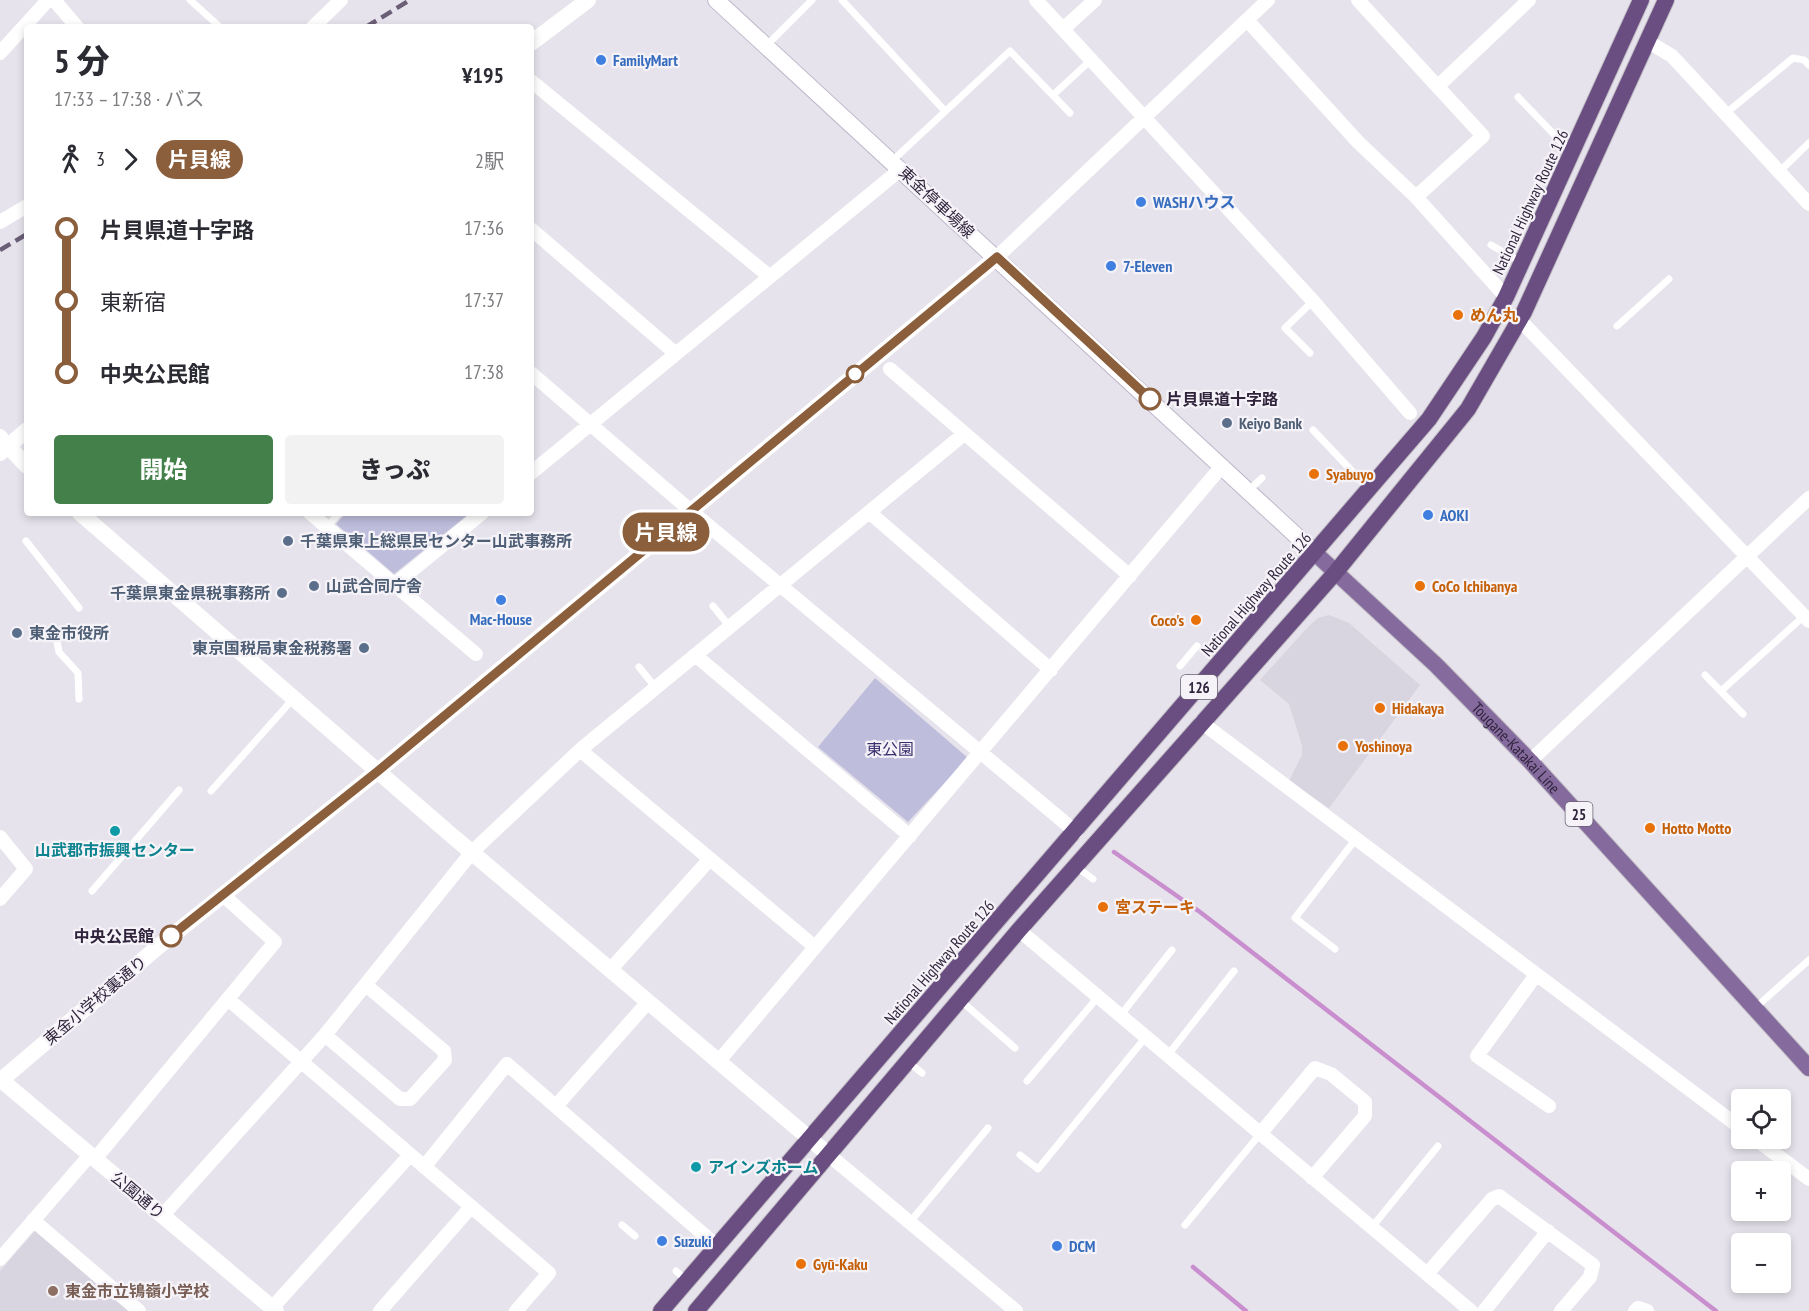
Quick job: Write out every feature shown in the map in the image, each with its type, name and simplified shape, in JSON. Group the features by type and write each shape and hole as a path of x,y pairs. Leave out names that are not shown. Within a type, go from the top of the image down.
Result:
{"highway":[{"name":"National Highway Route 126","path":"661,1311 681,1276 717,1246 1076,832 1429,419 1473,353 1506,297 1641,0"},
{"name":"126","path":"696,1311 1019,930 1335,573 1468,409 1522,316 1666,0"},
{"name":"126","path":"1506,297 1517,292 1546,265"},
{"name":"126","path":"1473,353 1491,341 1503,323 1522,316"}],"main road":[{"name":"25","path":"1315,553 1335,573"},
{"name":"Tougane-Katakai Line","path":"1335,573 1436,665 1530,760 1809,1068"}],"street":[{"path":"26,24 48,0"},
{"path":"54,0 74,24"},
{"path":"317,24 341,0"},
{"path":"534,41 588,0"},
{"name":"東金停車場線","path":"716,0 1315,553"},
{"path":"1036,0 1313,301 1410,413"},
{"path":"1063,29 1095,0"},
{"path":"997,257 1143,116 1268,0"},
{"path":"1358,0 1483,136 1416,197"},
{"path":"1438,86 1529,0"},
{"path":"1247,20 1358,142 1416,197 1506,297"},
{"path":"0,53 24,26"},
{"path":"1647,41 1672,56 1809,204"},
{"path":"534,83 769,276"},
{"path":"534,470 769,276 896,165"},
{"path":"0,222 24,208"},
{"path":"534,232 675,353"},
{"name":"東金小学校裏通り","path":"0,1080 223,895 378,771 997,257"},
{"path":"1522,316 1807,619"},
{"path":"890,369 1130,576"},
{"path":"534,375 591,422 691,511 1076,832"},
{"path":"24,432 3,445 24,463"},
{"path":"162,1216 367,986 472,852 580,750 964,434"},
{"path":"718,1062 1222,466"},
{"path":"1530,760 1809,498"},
{"path":"869,512 1051,670"},
{"path":"83,516 610,970 1016,1311"},
{"path":"314,516 476,654"},
{"path":"394,585 478,516"},
{"path":"695,655 910,836"},
{"path":"1201,722 1731,1121"},
{"path":"580,750 815,947"},
{"path":"0,837 26,869 0,899"},
{"path":"610,970 711,859"},
{"path":"0,1259 229,1000 275,942 223,895"},
{"path":"1019,930 1471,1311"},
{"path":"1536,975 1477,1056 1549,1107"},
{"path":"325,1035 400,1099 406,1101 445,1060 444,1051 367,986"},
{"path":"229,1000 549,1273 516,1311"},
{"path":"556,1106 648,1002"},
{"path":"424,1167 507,1064 717,1246"},
{"path":"1260,1134 1315,1068 1331,1074 1365,1102 1367,1108 1365,1116 1312,1178"},
{"name":"公園通り","path":"0,1080 274,1309"},
{"path":"1769,1149 1809,1179"},
{"path":"274,1309 410,1155"},
{"path":"1427,1274 1492,1199 1499,1196 1593,1265 1590,1277 1561,1311"},
{"path":"380,1311 471,1207"},
{"path":"33,1220 139,1311"},
{"path":"1484,1311 1548,1231"},
{"path":"1635,1311 1638,1308 1647,1311"}],"lane":[{"path":"190,0 217,24"},
{"path":"766,46 812,0"},
{"path":"842,0 945,111"},
{"path":"896,165 945,111 1010,51 1070,113"},
{"path":"1725,114 1793,58 1804,60 1809,65"},
{"path":"1053,95 1091,60"},
{"path":"1518,98 1572,153"},
{"path":"1779,172 1809,143"},
{"path":"1491,245 1523,263"},
{"path":"1617,326 1669,279"},
{"path":"1310,353 1285,328 1313,301"},
{"path":"1313,430 1369,489"},
{"path":"1248,490 1262,478"},
{"path":"327,527 336,516"},
{"path":"26,540 79,608"},
{"path":"713,606 730,627"},
{"path":"1721,691 1807,619"},
{"path":"55,631 59,652 78,673 79,699"},
{"path":"1180,666 1197,646"},
{"path":"639,667 656,688"},
{"path":"1705,675 1743,714"},
{"path":"211,791 293,699"},
{"path":"92,891 179,790"},
{"path":"1335,949 1295,918 1355,840"},
{"path":"1075,866 1093,879"},
{"path":"1120,1016 1172,950"},
{"path":"1755,1008 1809,960"},
{"path":"1167,1056 1234,971"},
{"path":"1027,1081 1098,997"},
{"path":"960,1000 1015,1048"},
{"path":"1020,1155 1038,1169 1145,1038"},
{"path":"908,1062 922,1073"},
{"path":"909,1222 988,1128"},
{"path":"1185,1225 1260,1134"},
{"path":"1372,1227 1438,1146"},
{"path":"622,1225 635,1236"}],"shaded area":[{"path":"1329,615 1349,623 1420,685 1329,808 1289,781 1302,755 1302,746 1289,704 1260,680 1308,627 1318,618"},
{"name":"東金市立鴇嶺小学校","path":"35,1231 129,1311 0,1311 0,1271"}],"green space":[{"path":"343,516 466,516 394,574 336,524"},
{"name":"東公園","path":"875,678 968,758 908,822 818,747"}],"waterway":[{"path":"1114,852 1200,912 1716,1311"},
{"path":"1193,1267 1246,1311"}],"railway":[{"path":"371,24 410,0"},
{"path":"0,250 24,236"}],"bus line":[{"name":"片貝線","path":"171,936 378,771 997,257 1150,399"}],"place":[{"name":"FamilyMart","path":"601,60"},
{"name":"WASHハウス","path":"1141,202"},
{"name":"7-Eleven","path":"1111,266"},
{"name":"めん丸","path":"1458,315"},
{"name":"片貝県道十字路","path":"1150,399"},
{"name":"Keiyo Bank","path":"1227,423"},
{"name":"Syabuyo","path":"1314,474"},
{"name":"AOKI","path":"1428,515"},
{"name":"千葉県東上総県民センター山武事務所","path":"288,541"},
{"name":"山武合同庁舎","path":"314,586"},
{"name":"CoCo Ichibanya","path":"1420,586"},
{"name":"千葉県東金県税事務所","path":"282,593"},
{"name":"Mac-House","path":"501,600"},
{"name":"Coco's","path":"1196,620"},
{"name":"東金市役所","path":"17,633"},
{"name":"東京国税局東金税務署","path":"364,648"},
{"name":"Hidakaya","path":"1380,708"},
{"name":"Yoshinoya","path":"1343,746"},
{"name":"Hotto Motto","path":"1650,828"},
{"name":"山武郡市振興センター","path":"115,831"},
{"name":"宮ステーキ","path":"1103,907"},
{"name":"中央公民館","path":"171,936"},
{"name":"アインズホーム","path":"696,1167"},
{"name":"Suzuki","path":"662,1241"},
{"name":"DCM","path":"1057,1246"},
{"name":"Gyū-Kaku","path":"801,1264"},
{"name":"東金市立鴇嶺小学校","path":"53,1291"}]}
